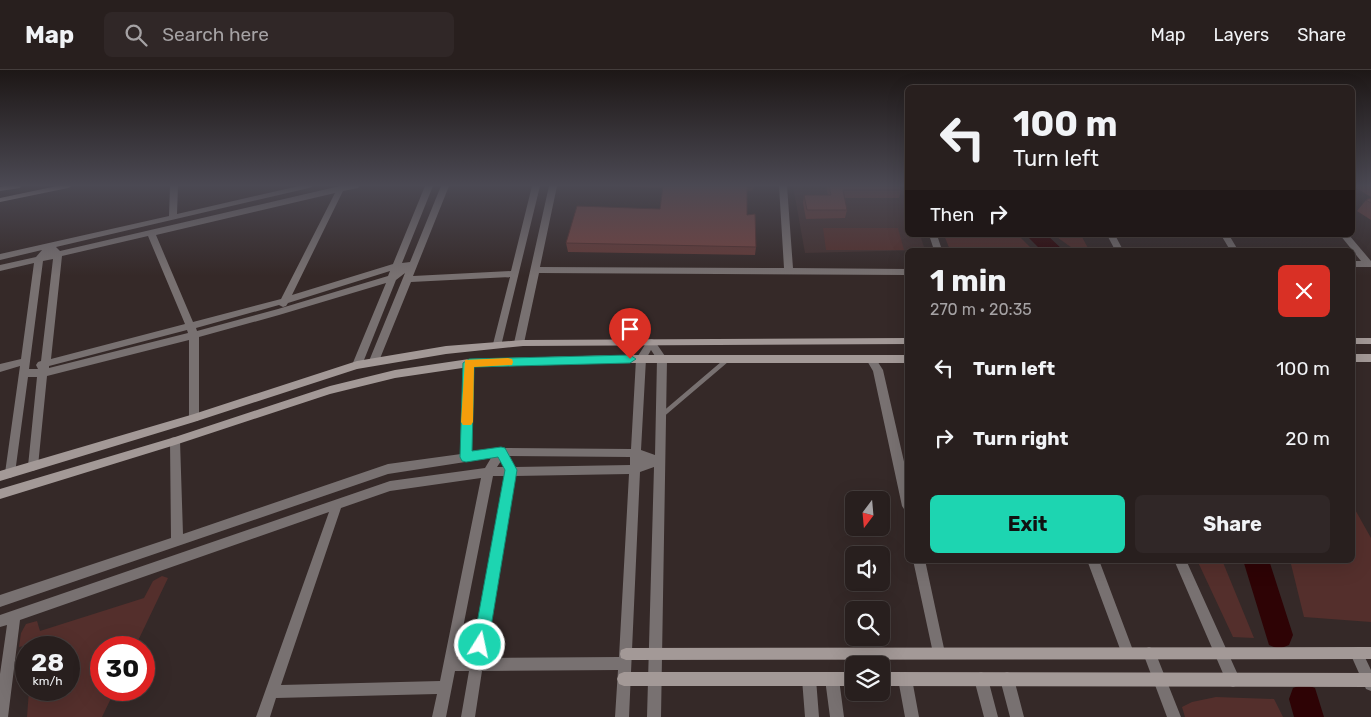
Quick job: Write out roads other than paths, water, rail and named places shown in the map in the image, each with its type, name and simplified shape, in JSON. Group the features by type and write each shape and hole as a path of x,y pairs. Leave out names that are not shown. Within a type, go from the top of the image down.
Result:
{"street":[{"path":"0,258 177,216"},
{"path":"0,268 222,216"},
{"path":"279,312 327,216"},
{"path":"357,365 417,216"},
{"path":"374,361 433,216"},
{"path":"498,344 529,216"},
{"path":"519,344 547,216"},
{"path":"785,216 789,271"},
{"path":"151,233 194,335 194,418"},
{"path":"1226,237 1233,248"},
{"path":"1346,237 1369,264"},
{"path":"33,466 42,373 46,362 58,254 51,246"},
{"path":"51,246 40,259 24,373 5,475 374,361 498,344 905,341"},
{"path":"24,373 46,362 284,301 397,266 413,264"},
{"path":"24,373 42,373 279,312 392,278 413,264"},
{"path":"1355,264 1369,264"},
{"path":"535,270 905,272"},
{"path":"408,279 515,274"},
{"path":"1355,341 1371,341"},
{"path":"651,342 662,359 654,717"},
{"path":"622,717 641,359 651,342"},
{"path":"1355,358 1371,358"},
{"path":"0,494 175,441 330,390 395,374 469,363 641,359 905,359"},
{"path":"872,359 878,370 905,492"},
{"path":"0,368 25,361"},
{"path":"466,457 469,363"},
{"path":"175,441 177,541"},
{"path":"0,602 388,470 501,452 636,453 659,461"},
{"path":"468,717 511,470 501,452"},
{"path":"439,717 488,472 501,452"},
{"path":"0,621 390,486 511,470 635,469 659,461"},
{"path":"263,717 337,504"},
{"path":"920,563 940,653"},
{"path":"1094,563 1128,653"},
{"path":"1181,563 1233,680"},
{"path":"1,717 14,616"},
{"path":"1149,653 1174,717"},
{"path":"890,679 1370,681 1356,653"},
{"path":"450,665 625,658 656,654 1371,653"},
{"path":"624,678 845,679"},
{"path":"809,679 812,717"},
{"path":"832,679 837,717"},
{"path":"905,679 912,717"},
{"path":"981,679 991,717"},
{"path":"1007,679 1017,717"},
{"path":"272,692 445,687"}],"lane":[{"path":"660,416 728,359"}],"waterway":[{"path":"1037,237 1051,248"},
{"path":"1257,563 1279,635"},
{"path":"1304,699 1309,717"}]}
